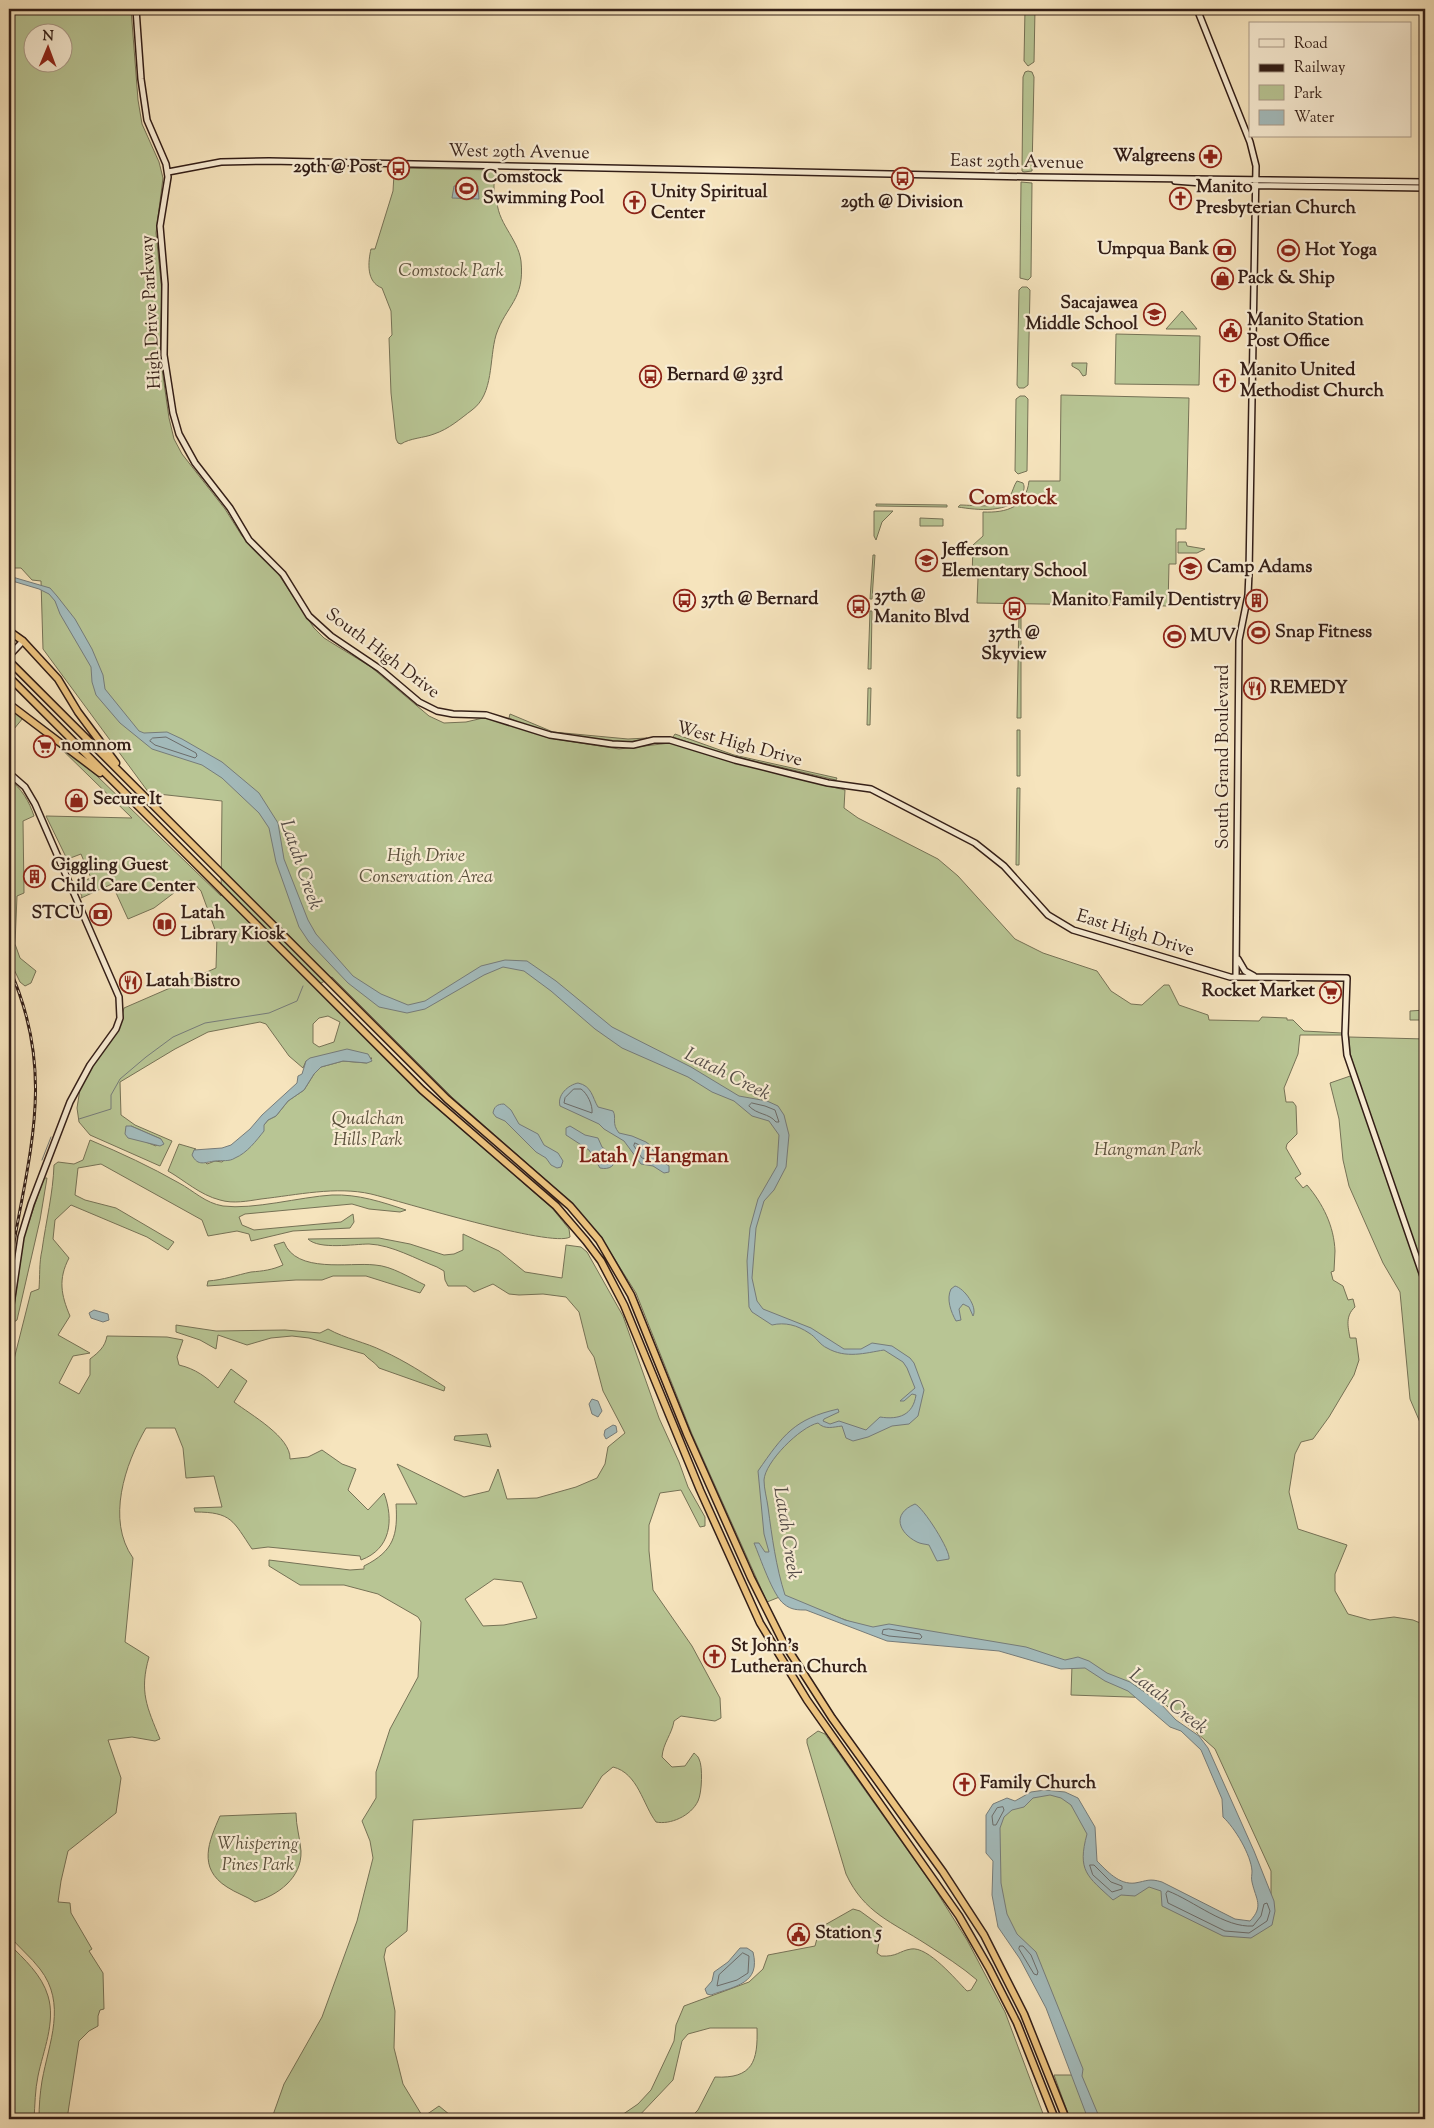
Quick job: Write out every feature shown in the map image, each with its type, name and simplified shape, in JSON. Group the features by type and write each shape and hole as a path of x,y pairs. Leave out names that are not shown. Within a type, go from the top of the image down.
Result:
{"highway":[{"path":"9,631 42,659 58,679 78,712 133,784"},
{"path":"9,661 447,1099 570,1206 599,1240 631,1295 687,1434 750,1578 770,1617 800,1670 943,1872 984,1936 1024,2014 1066,2119"},
{"path":"9,677 422,1090 556,1206 586,1240 601,1262 624,1305 696,1482 760,1623 806,1700 959,1916 989,1968 1017,2023 1055,2119"},
{"path":"9,704 123,791"}],"main road":[{"path":"136,9 146,120 168,172"},
{"name":"South Grand Boulevard","path":"1197,9 1250,142 1255,159 1257,183 1249,580 1239,640 1236,977"},
{"name":"West 29th Avenue","path":"168,172 221,162 269,161 871,174"},
{"name":"High Drive Parkway","path":"168,172 168,188 160,234 165,284 164,355 174,413 185,447 230,508"},
{"name":"East 29th Avenue","path":"871,174 1162,179 1198,184 1425,182"},
{"name":"East 29th Avenue","path":"1257,183 1425,188"},
{"name":"South High Drive","path":"230,508 249,540 283,574 316,624 380,669 419,702 437,712 453,714"},
{"path":"9,656 23,641"},
{"name":"West High Drive","path":"453,714 486,715 550,735 612,744 670,740 735,760 799,776 828,783 871,789"},
{"path":"9,773 20,782 31,796 119,997 120,1018 116,1029 78,1085 31,1204 21,1237 9,1318"},
{"name":"East High Drive","path":"871,789 975,843 1004,866 1043,910 1062,925 1073,930 1224,976 1347,978 1346,990"},
{"path":"1236,957 1245,971 1259,978"},
{"path":"1332,978 1342,983 1346,990 1347,1055 1425,1282"}],"green space":[{"path":"9,9 131,9 138,100 142,124 159,162 163,178 156,233 162,292 160,355 174,439 182,454 225,509 242,536 277,572 314,628 324,638 371,667 429,716 444,723 466,722 483,718 495,720 549,738 619,749 670,743 763,770 845,790 844,808 858,818 938,859 958,876 1015,939 1043,953 1097,971 1111,991 1131,1004 1142,1005 1164,985 1169,985 1179,1005 1208,1015 1209,1020 1259,1021 1262,1017 1287,1018 1287,1020 1293,1020 1304,1031 1342,1033 1342,1035 1300,1035 1298,1054 1284,1088 1286,1102 1293,1102 1296,1106 1297,1134 1287,1144 1286,1148 1301,1174 1295,1178 1303,1188 1307,1185 1313,1192 1330,1224 1335,1251 1334,1271 1331,1272 1333,1280 1343,1286 1348,1300 1353,1299 1355,1307 1348,1318 1348,1326 1350,1338 1356,1338 1359,1360 1354,1375 1329,1417 1313,1439 1301,1442 1295,1454 1289,1492 1298,1529 1347,1545 1335,1574 1335,1591 1348,1614 1370,1620 1394,1617 1413,1620 1425,1625 1425,2119 1070,2119 1054,2075 1077,2075 1051,2005 1013,1938 998,1894 999,1813 1022,1800 1036,1795 1063,1795 1092,1831 1089,1851 1109,1886 1148,1883 1250,1930 1271,1895 1271,1871 1215,1749 1158,1698 1071,1695 1072,1665 1026,1652 872,1630 782,1596 767,1602 692,1434 636,1293 602,1239 572,1203 453,1098 332,977 314,987 419,1092 552,1208 569,1229 570,1237 557,1239 535,1236 358,1192 330,1191 246,1201 225,1201 206,1195 168,1171 179,1144 196,1149 194,1150 207,1164 215,1161 222,1162 268,1120 276,1116 288,1101 304,1090 321,1067 343,1061 367,1063 372,1058 306,1061 303,1068 289,1056 266,1024 260,1022 208,1032 175,1049 120,1082 121,1115 135,1125 172,1141 160,1166 90,1135 79,1122 77,1108 80,1089 90,1070 117,1032 124,1008 216,968 217,935 201,891 191,880 154,908 128,919 112,884 81,898 82,896 75,884 91,878 81,854 65,860 65,855 46,816 132,818 47,735 96,775 221,896 222,801 149,793 43,649 41,581 32,580 21,568 9,568","holes":["328,1016 340,1022 334,1042 319,1047 313,1043 313,1024 319,1018","131,1126 161,1139 156,1146 146,1142"]},
{"path":"1025,9 1035,9 1034,62 1028,66 1024,61"},
{"path":"1025,72 1032,72 1034,77 1032,171 1024,172 1022,171 1023,77"},
{"name":"Comstock Park","path":"392,169 495,170 497,174 494,179 494,198 497,198 500,215 516,245 521,261 520,285 514,301 496,335 490,376 484,395 479,403 445,429 401,444 396,439 391,393 389,338 392,335 391,311 382,288 373,281 369,271 371,249 375,249 393,191 394,174 391,172"},
{"path":"1021,182 1032,183 1031,277 1028,280 1020,278"},
{"path":"1022,287 1027,287 1030,290 1028,385 1024,388 1019,388 1017,385 1019,290"},
{"path":"1182,311 1197,329 1166,329"},
{"path":"1116,334 1200,336 1199,385 1115,384"},
{"path":"1072,363 1087,363 1086,375 1083,376 1079,370 1072,366"},
{"path":"1061,395 1189,398 1186,529 1176,529 1176,564 1169,564 1168,606 977,603 978,578 972,577 973,545 983,536 983,512 1000,511 1014,507 1024,497 1029,481 1060,481"},
{"path":"1020,396 1025,396 1028,399 1027,471 1018,474 1015,471 1016,399"},
{"path":"1017,481 1023,483 1024,490 1017,500 1010,505 993,509 958,507 960,505 987,506 1000,503 1010,496"},
{"path":"876,504 947,505 947,507 876,506"},
{"path":"874,511 893,511 882,522 876,540 874,536"},
{"path":"920,518 943,519 943,526 920,526"},
{"path":"1178,542 1186,542 1187,546 1205,549 1197,553 1178,553"},
{"path":"873,555 875,555 872,599 870,599"},
{"path":"870,611 872,611 871,669 868,669"},
{"path":"1019,614 1021,614 1021,718 1017,718"},
{"path":"868,688 871,688 870,725 867,725"},
{"path":"9,709 23,718 9,735"},
{"path":"510,714 553,732 628,739 647,738 626,742 564,736 542,731 521,723 509,718"},
{"path":"1017,730 1020,730 1020,776 1017,776"},
{"path":"675,734 734,755 837,778 836,780 720,753 673,737"},
{"path":"9,779 18,787 30,805 34,816 23,821 24,893 17,896 15,944 20,958 36,971 31,983 25,986 20,982 9,959"},
{"path":"1017,788 1020,788 1019,865 1016,865"},
{"path":"1425,1010 1425,1020 1410,1020 1410,1011"},
{"path":"1349,1037 1425,1039 1425,1434 1410,1399 1400,1292 1383,1263 1349,1186 1343,1160 1339,1119 1330,1083 1356,1074 1350,1053"},
{"path":"90,1140 158,1171 211,1202 223,1206 262,1205 319,1196 342,1195 370,1199 406,1210 400,1212 369,1209 352,1204 245,1214 239,1217 242,1225 254,1230 341,1222 353,1214 354,1222 350,1228 293,1231 251,1241 249,1234 237,1231 208,1236 202,1220 101,1164 78,1168 75,1195 85,1200 116,1208 174,1242 168,1250 147,1237 71,1205 55,1220 53,1239 69,1258 63,1273 62,1287 64,1301 70,1316 58,1335 90,1353 73,1356 59,1383 79,1394 90,1375 90,1359 101,1349 107,1336 167,1337 183,1340 177,1357 179,1365 200,1374 218,1388 231,1369 247,1381 234,1402 277,1435 289,1451 290,1459 308,1457 322,1450 342,1464 356,1469 348,1490 368,1510 384,1493 389,1513 389,1523 388,1532 379,1549 361,1560 360,1556 268,1547 252,1549 235,1525 224,1516 207,1512 195,1512 194,1508 222,1507 214,1476 186,1478 183,1448 175,1428 146,1428 131,1458 122,1492 120,1510 121,1527 125,1543 133,1558 125,1642 149,1657 145,1680 146,1699 151,1718 160,1739 155,1741 132,1737 108,1740 121,1778 116,1813 68,1851 58,1902 70,1903 71,1913 92,1949 89,1951 103,1973 104,2009 100,2010 98,2026 89,2031 79,2041 67,2119 39,2119 41,2086 54,2024 53,1996 48,1982 40,1969 9,1935 9,1379 31,1292 39,1289 40,1260 51,1197 54,1165 58,1162 74,1164 83,1160"},
{"path":"44,1178 47,1178 40,1220 17,1320 14,1322 12,1320 24,1236"},
{"path":"463,1234 499,1251 525,1272 562,1278 566,1245 581,1247 587,1252 623,1316 659,1418 688,1487 705,1517 705,1526 700,1527 681,1490 660,1493 649,1525 649,1551 653,1590 692,1646 720,1698 721,1718 715,1721 681,1716 674,1721 662,1757 672,1767 685,1766 694,1753 700,1762 701,1780 699,1797 695,1806 685,1815 674,1821 656,1822 634,1783 621,1770 613,1767 602,1776 582,1808 413,1820 407,1931 386,1948 384,1957 395,2011 394,2048 403,2084 423,2117 439,2106 455,2119 283,2119 273,2115 284,2084 322,2017 357,1921 373,1858 370,1841 362,1821 376,1798 376,1772 390,1729 418,1677 421,1622 418,1617 378,1594 344,1585 300,1585 269,1566 269,1560 350,1570 364,1569 364,1566 388,1548 392,1541 396,1525 396,1504 417,1504 397,1464 464,1497 489,1491 498,1469 507,1499 537,1498 576,1487 597,1478 605,1464 608,1447 625,1433 603,1391 594,1357 588,1348 579,1312 566,1297 543,1294 509,1294 493,1284 474,1292 466,1286 448,1286 444,1271 395,1250 369,1244 320,1244 308,1239 379,1238 410,1244 444,1255 454,1254 463,1250","holes":["494,1579 522,1582 537,1618 504,1625 483,1626 465,1599"]},
{"path":"284,1242 290,1252 300,1259 311,1263 381,1266 425,1285 420,1293 366,1276 333,1276 322,1280 207,1286 208,1281 225,1279 283,1265 274,1245"},
{"path":"176,1325 216,1331 285,1330 320,1333 328,1329 391,1355 445,1387 444,1391 379,1368 364,1354 309,1338 292,1336 271,1338 247,1345 218,1335 216,1349 200,1340 176,1332"},
{"path":"487,1434 491,1447 454,1440 455,1436"},
{"path":"818,1731 825,1734 933,1886 967,1940 1005,2012 1045,2119 743,2119 736,2116 723,2115 689,2119 698,2110 715,2077 738,2075 751,2066 754,2059 757,2028 710,2028 688,2034 682,2041 673,2080 636,2119 616,2119 638,2104 651,2090 674,2041 676,2025 684,2006 749,1982 763,1969 768,1955 815,1946 819,1931 823,1926 853,1909 860,1911 882,1927 877,1953 881,1956 891,1956 907,1950 918,1949 933,1958 967,1991 971,1990 977,1980 946,1957 880,1915 861,1898 853,1887 846,1874 807,1743 807,1739"},
{"name":"Whispering Pines Park","path":"296,1813 301,1851 300,1861 293,1877 287,1884 272,1895 255,1902 230,1889 218,1880 212,1871 208,1854 209,1844 220,1816"},
{"path":"9,1944 37,1974 45,1988 50,2006 50,2026 37,2081 34,2119 9,2119"}],"water":[{"path":"454,186 461,186 461,192 466,192 466,189 470,189 471,192 472,186 478,186 479,199 452,198"},
{"path":"9,576 50,588 57,596 75,619 92,649 103,675 105,689 139,731 144,733 167,732 182,739 222,762 259,793 278,823 284,859 308,920 316,934 353,976 381,994 408,1005 425,1001 481,966 505,960 527,961 556,981 612,1027 691,1067 739,1096 767,1101 778,1106 784,1115 789,1135 786,1167 774,1190 764,1201 756,1228 752,1278 757,1301 763,1309 811,1328 844,1349 861,1349 872,1343 892,1346 910,1358 914,1363 924,1390 918,1416 909,1424 892,1426 868,1437 853,1441 846,1438 842,1426 826,1427 818,1423 793,1438 770,1464 764,1480 764,1487 779,1574 785,1595 845,1620 873,1627 889,1624 1026,1647 1065,1660 1078,1657 1089,1661 1107,1673 1130,1682 1159,1702 1176,1720 1199,1736 1208,1748 1274,1901 1275,1911 1272,1925 1251,1938 1223,1936 1162,1906 1161,1891 1149,1887 1135,1896 1121,1895 1113,1900 1086,1872 1083,1857 1087,1834 1071,1805 1061,1798 1050,1795 1033,1798 1024,1807 1012,1810 1004,1817 1000,1828 1001,1883 1007,1914 1017,1934 1036,1952 1083,2069 1082,2076 1100,2119 1088,2119 1046,2008 1020,1959 998,1927 992,1895 993,1861 986,1853 986,1815 993,1804 1007,1798 1015,1801 1031,1792 1045,1790 1065,1792 1078,1798 1095,1827 1097,1861 1119,1880 1129,1883 1151,1880 1162,1882 1235,1919 1250,1921 1257,1911 1258,1903 1252,1881 1249,1857 1237,1835 1223,1817 1222,1799 1201,1750 1181,1731 1170,1727 1128,1691 1105,1681 1085,1668 1061,1669 999,1651 887,1641 806,1610 792,1609 780,1600 771,1585 754,1543 759,1543 765,1552 769,1552 764,1534 758,1471 783,1438 791,1430 810,1418 838,1409 839,1412 823,1421 830,1424 839,1421 866,1430 880,1417 893,1418 904,1415 912,1407 916,1395 912,1394 904,1401 900,1401 915,1388 903,1362 884,1350 863,1354 848,1354 834,1351 825,1347 800,1328 786,1324 772,1325 752,1312 749,1307 747,1261 750,1228 758,1199 777,1166 779,1135 769,1121 752,1116 734,1101 712,1092 688,1077 622,1048 595,1029 551,991 524,971 503,967 484,975 425,1009 407,1013 379,1007 348,983 309,942 299,927 276,862 269,828 259,813 222,778 202,765 152,749 120,723 96,695 92,682 91,667 60,614 55,601 49,594 39,589 9,580"},
{"path":"347,1049 368,1054 372,1061 367,1063 343,1061 321,1067 304,1090 288,1101 276,1116 268,1120 264,1125 264,1131 243,1153 228,1160 202,1163 194,1159 192,1155 194,1150 222,1148 231,1145 250,1129 262,1115 297,1083 298,1076 302,1074 306,1061 310,1058"},
{"path":"578,1083 583,1084 589,1089 598,1107 613,1111 615,1126 619,1133 632,1136 650,1145 657,1158 669,1166 669,1172 664,1173 653,1166 641,1164 624,1141 599,1124 560,1106 560,1098 564,1091"},
{"path":"504,1104 511,1110 519,1124 538,1134 544,1145 558,1153 563,1161 561,1167 557,1168 551,1165 546,1158 536,1152 505,1121 496,1117 493,1113 495,1108 498,1105"},
{"path":"126,1126 131,1126 161,1139 164,1144 160,1146 128,1138 125,1134"},
{"path":"570,1126 585,1135 598,1138 602,1147 614,1156 613,1165 609,1168 600,1168 589,1150 566,1135 566,1128"},
{"path":"955,1286 959,1287 969,1298 974,1308 973,1316 969,1307 963,1304 959,1309 961,1320 956,1321 949,1301 951,1289"},
{"path":"94,1310 108,1314 109,1320 103,1322 91,1318 89,1313"},
{"path":"592,1399 598,1401 602,1411 598,1417 592,1414 589,1404"},
{"path":"613,1425 616,1426 617,1432 606,1439 604,1435 605,1430"},
{"path":"915,1504 936,1530 946,1547 949,1559 937,1561 929,1545 917,1542 902,1529 900,1518 907,1508"},
{"path":"740,1948 747,1948 753,1952 754,1963 750,1977 737,1986 711,1995 707,1994 705,1989 712,1981 714,1972 728,1962"}],"waterway":[{"path":"79,1119 111,1109 111,1095 120,1079 173,1037 205,1023 269,1013 297,1001 303,986"},
{"path":"42,1160 51,1137"},
{"path":"9,1174 14,1166"}],"railway":[{"path":"9,968 24,1008 32,1046 35,1083 30,1156 9,1272"}],"place":[{"name":"Walgreens","path":"1211,157"},
{"name":"29th @ Post","path":"398,168"},
{"name":"29th @ Division","path":"902,178"},
{"name":"Comstock Swimming Pool","path":"467,188"},
{"name":"Manito Presbyterian Church","path":"1180,198"},
{"name":"Unity Spiritual Center","path":"635,203"},
{"name":"Umpqua Bank","path":"1225,250"},
{"name":"Hot Yoga","path":"1289,251"},
{"name":"Pack & Ship","path":"1222,279"},
{"name":"Sacajawea Middle School","path":"1154,314"},
{"name":"Manito Station Post Office","path":"1231,331"},
{"name":"Bernard @ 33rd","path":"651,376"},
{"name":"Manito United Methodist Church","path":"1224,381"},
{"name":"Jefferson Elementary School","path":"926,561"},
{"name":"Camp Adams","path":"1191,568"},
{"name":"37th @ Bernard","path":"685,600"},
{"name":"Manito Family Dentistry","path":"1257,601"},
{"name":"37th @ Manito Blvd","path":"858,607"},
{"name":"37th @ Skyview","path":"1014,609"},
{"name":"Snap Fitness","path":"1259,633"},
{"name":"MUV","path":"1174,637"},
{"name":"REMEDY","path":"1254,689"},
{"name":"nomnom","path":"45,746"},
{"name":"Secure It","path":"77,800"},
{"name":"Giggling Guest Child Care Center","path":"35,876"},
{"name":"STCU","path":"100,914"},
{"name":"Latah Library Kiosk","path":"165,924"},
{"name":"Latah Bistro","path":"130,982"},
{"name":"Rocket Market","path":"1331,992"},
{"name":"St John's Lutheran Church","path":"715,1657"},
{"name":"Family Church","path":"964,1784"},
{"name":"Station 5","path":"799,1934"}],"district":[{"name":"Comstock","path":"1013,499"},
{"name":"Latah / Hangman","path":"654,1157"}],"park label":[{"name":"High Drive Conservation Area","path":"426,868"},
{"name":"Qualchan Hills Park","path":"368,1130"},
{"name":"Hangman Park","path":"1148,1151"}],"water label":[{"name":"Latah Creek","path":"300,865"},
{"name":"Latah Creek","path":"727,1075"},
{"name":"Latah Creek","path":"786,1533"},
{"name":"Latah Creek","path":"1168,1702"}]}
